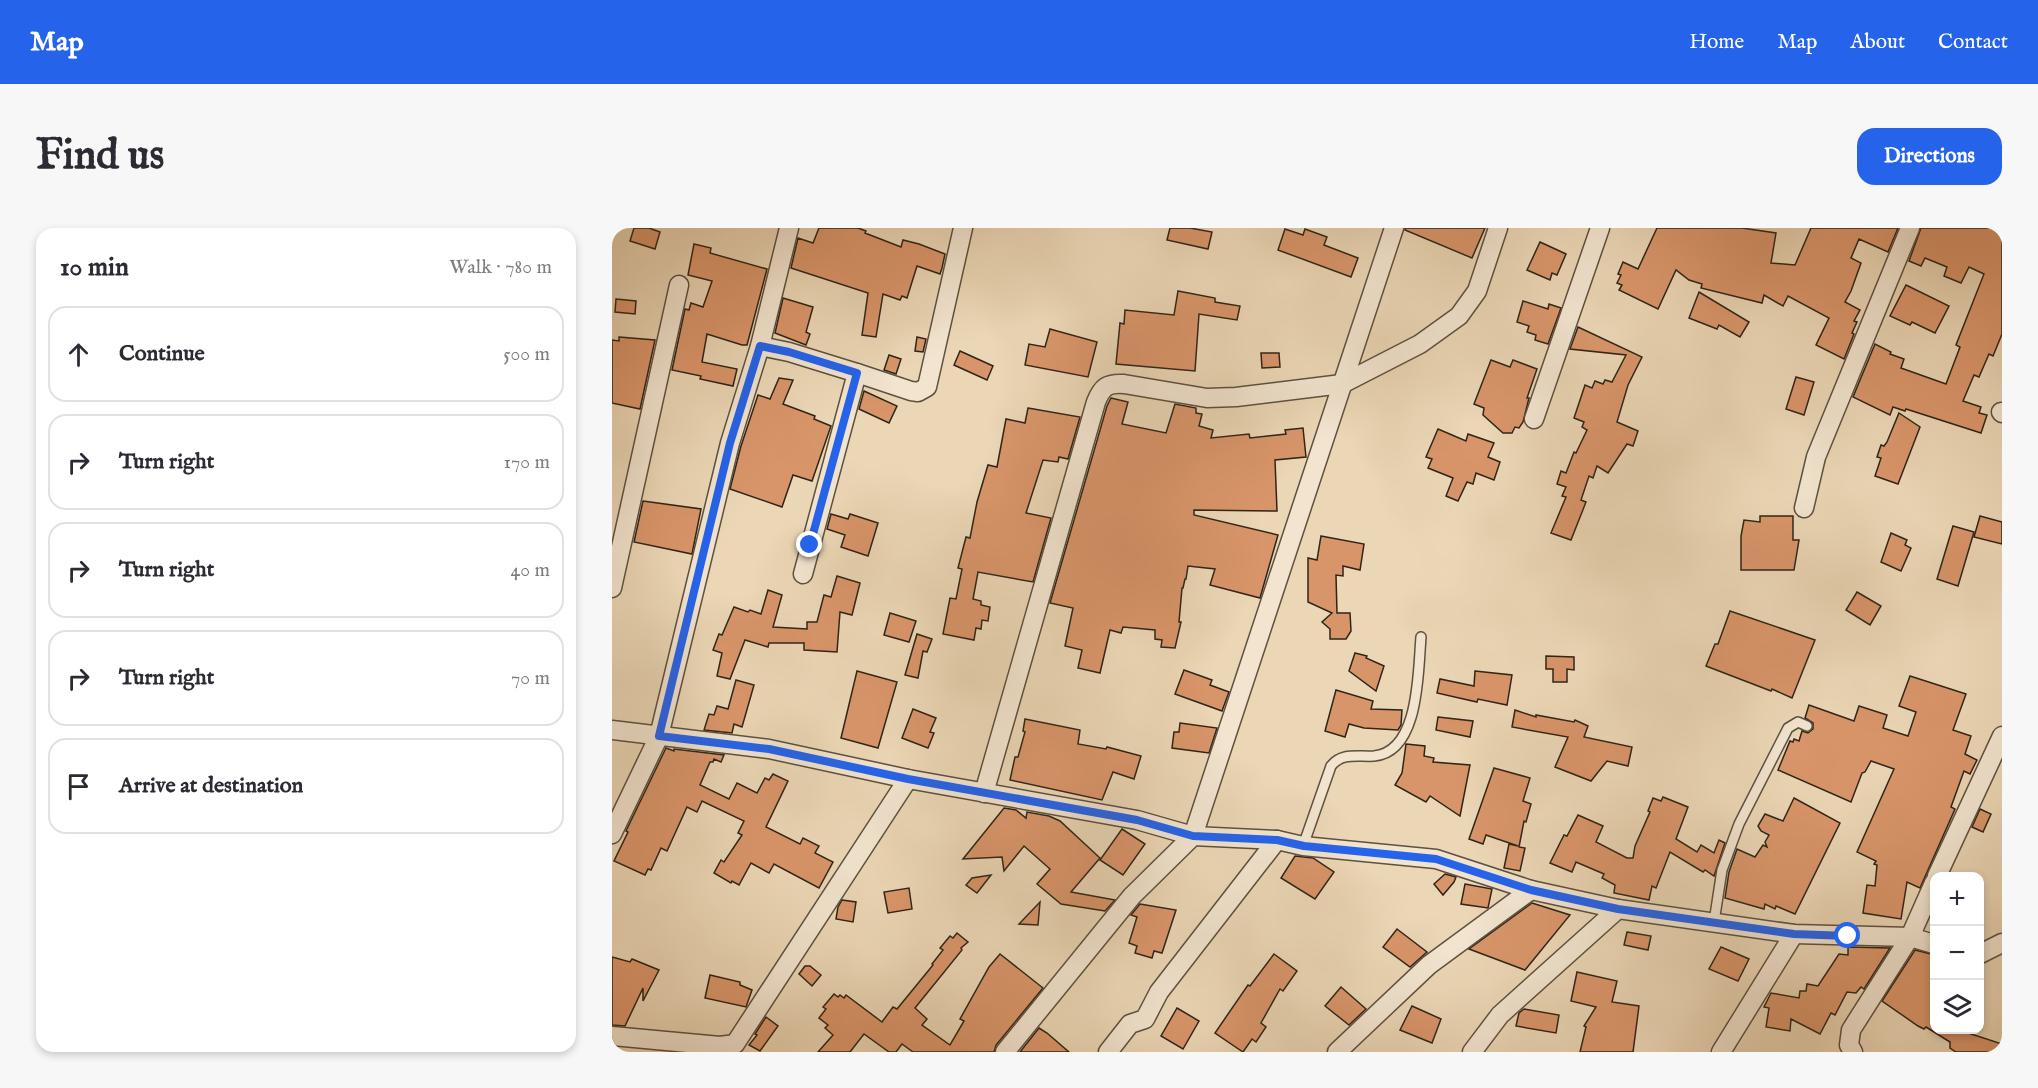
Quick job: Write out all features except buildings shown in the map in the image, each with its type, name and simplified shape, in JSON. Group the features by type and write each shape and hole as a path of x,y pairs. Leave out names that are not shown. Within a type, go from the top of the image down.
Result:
{"street":[{"path":"612,834 659,736 730,443 760,346 789,228"},
{"path":"760,346 789,352 911,391 918,392 927,387 963,228"},
{"path":"1005,1052 1132,896 1193,836 1394,228"},
{"path":"984,793 1096,402 1102,389 1111,383 1124,384 1207,398 1236,397 1342,384 1420,344 1459,316 1477,291 1498,228"},
{"path":"1534,419 1600,228"},
{"path":"1804,508 1816,457 1910,228"},
{"path":"612,588 679,285"},
{"path":"803,574 857,373"},
{"path":"612,730 769,749 908,779 1137,820 1193,836 1277,840 1304,846 1436,859 1531,890 1618,909 1794,934 1910,937 1930,943"},
{"path":"1940,872 2002,736"},
{"path":"612,1036 720,1047 735,1044 908,779"},
{"path":"1108,1052 1130,1024 1144,1019 1159,992 1277,840"},
{"path":"1337,1052 1429,965 1531,890"},
{"path":"1853,1052 1849,1046 1851,1030 1910,937 1930,894"},
{"path":"1472,1052 1500,1016 1618,909"},
{"path":"1721,1052 1794,934"},
{"path":"1984,952 2002,943"}],"lane":[{"path":"1304,846 1331,766 1336,759 1344,756 1379,755 1396,747 1407,727 1416,700 1421,637"},
{"path":"1714,922 1722,870 1738,824 1788,728 1797,722 1807,726"}],"route":[{"path":"810,545 857,373 789,352 760,346 730,443 659,736 769,749 908,779 1137,820 1193,836 1277,840 1304,846 1436,859 1531,890 1618,909 1794,934 1848,936"}]}
